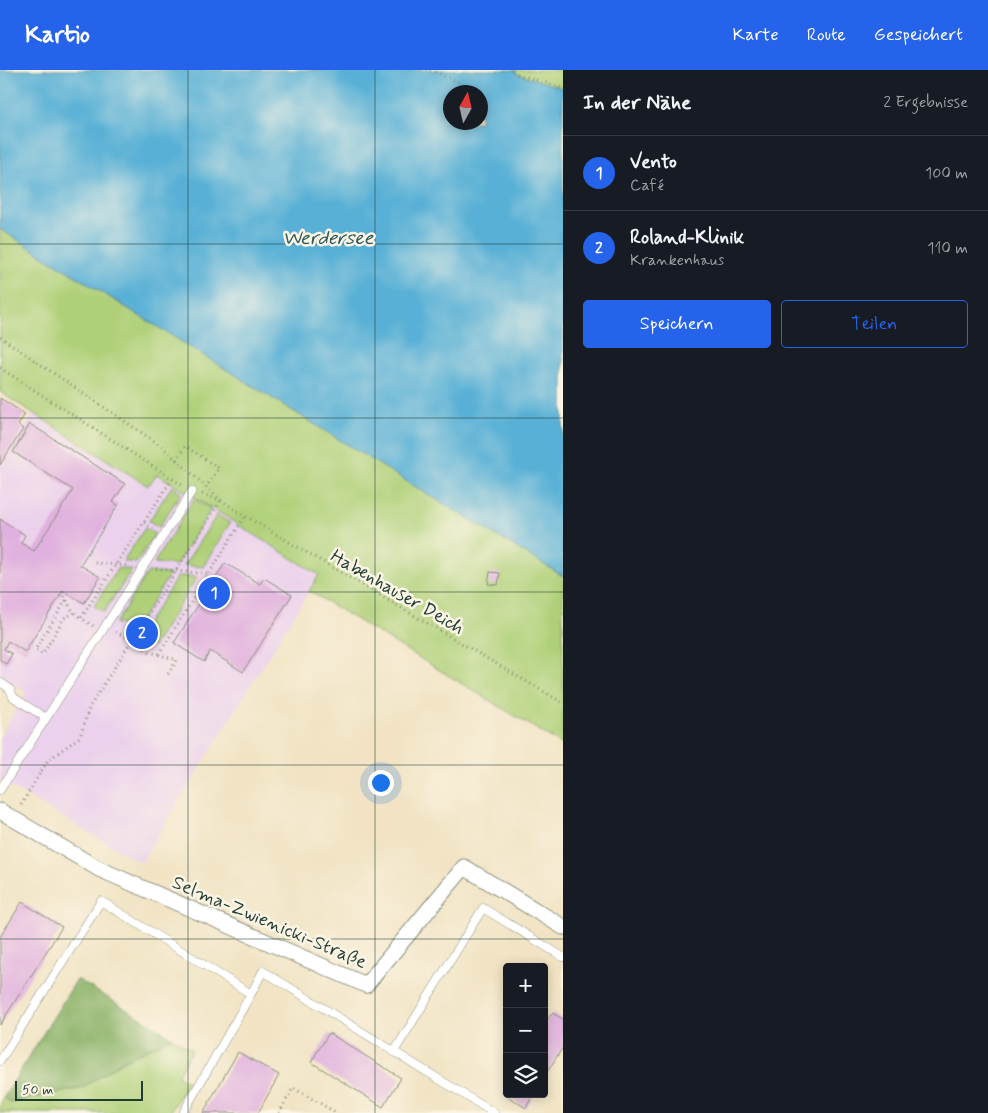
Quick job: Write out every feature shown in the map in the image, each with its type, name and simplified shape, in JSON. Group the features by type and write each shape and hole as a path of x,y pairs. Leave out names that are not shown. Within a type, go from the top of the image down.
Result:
{"street":[{"name":"Selma-Zwienicki-Straße","path":"7,815 99,869 366,985 464,867 563,926"}],"lane":[{"path":"0,790 192,492"},
{"path":"0,682 10,689 13,697 46,718"},
{"path":"0,1061 101,902 251,994"},
{"path":"394,1052 483,908 563,957"},
{"path":"182,1113 263,971 494,1113"}],"path":[{"path":"430,70 462,84"},
{"path":"517,74 563,88"},
{"path":"0,337 160,445 176,460 185,446 218,468 206,486"},
{"name":"Habenhauser Deich","path":"0,368 192,492 222,500 245,516 563,703"},
{"path":"82,618 172,479"},
{"path":"7,815 48,760 80,737 90,706 222,500"},
{"path":"159,654 245,516"},
{"path":"63,591 74,613 93,626 105,626 150,652 176,660 168,674"},
{"path":"66,600 35,650 42,654 64,618 74,613"},
{"path":"279,1113 293,1088 337,1113"}],"shaded area":[{"path":"33,414 148,486 156,474 319,575 141,863 0,781 0,737 26,692 0,675 0,467"}],"green space":[{"path":"515,70 563,70 563,88 517,74"},
{"path":"0,229 393,473 563,576 563,745 309,591 319,575 157,474 148,486 0,392"},
{"path":"172,486 181,493 159,527 149,521"},
{"path":"194,499 211,509 176,565 154,563"},
{"path":"217,515 230,523 203,567 184,565"},
{"path":"145,528 155,534 136,563 123,561"},
{"path":"118,568 132,570 104,612 94,606"},
{"path":"148,572 170,574 137,626 115,624"},
{"path":"178,576 197,577 153,647 138,637"},
{"path":"77,979 172,1037 121,1062 83,1088 10,1103 4,1097"},
{"path":"172,1037 192,1050 177,1076 188,1082 170,1113 0,1113 0,1105 4,1097 10,1103 83,1088 121,1062"}],"water":[{"name":"Werdersee","path":"0,70 515,70 517,74 563,88 563,576 393,473 0,229"}],"building":[{"path":"0,398 25,414 18,425 23,429 0,465"},
{"path":"30,424 125,484 113,502 118,505 80,565 100,577 84,603 63,591 25,652 8,641 4,649 12,654 6,664 0,660 0,519 25,535 21,543 34,551 73,490 13,452"},
{"path":"225,563 260,584 264,578 292,595 243,672 210,651 204,662 174,643"},
{"path":"490,572 500,573 498,585 488,584"},
{"path":"22,902 62,927 0,1025 0,937"},
{"path":"552,1013 563,1019 563,1047 548,1071 548,1053 548,1019"},
{"path":"329,1033 401,1078 383,1107 311,1062"},
{"path":"238,1052 279,1075 258,1113 203,1113"},
{"path":"510,1098 532,1098 526,1108"}],"place":[{"name":"Vento","path":"214,593"},
{"name":"Roland-Klinik","path":"142,633"}]}
